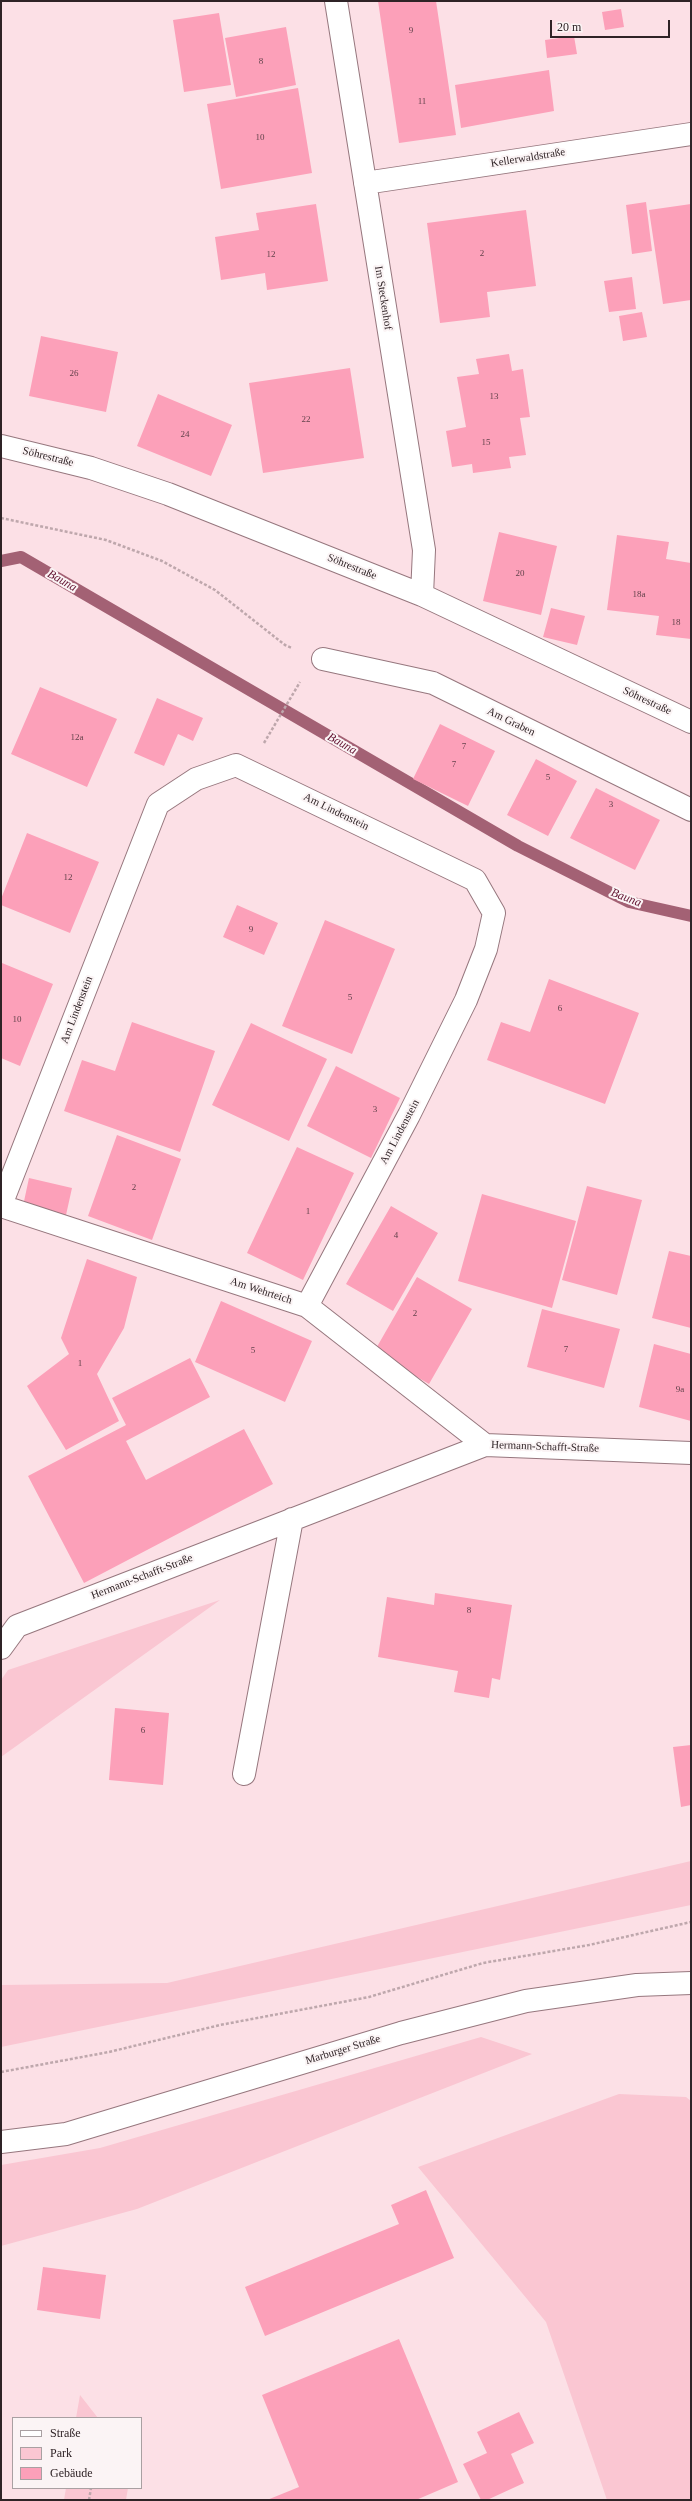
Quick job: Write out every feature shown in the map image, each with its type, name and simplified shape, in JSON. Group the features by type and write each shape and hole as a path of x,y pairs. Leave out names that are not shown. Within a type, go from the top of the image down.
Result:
{"street":[{"name":"Im Steckenhof","path":"336,1 424,550 422,595"},
{"name":"Kellerwaldstraße","path":"365,183 691,134"},
{"name":"Söhrestraße","path":"1,446 91,468 168,494 422,595 691,722"},
{"name":"Am Graben","path":"323,659 433,683 691,810"},
{"name":"Am Lindenstein","path":"1,1206 158,804 196,778 236,765 475,880 494,913 486,949 466,1000 409,1115 307,1306"},
{"name":"Am Wehrteich","path":"1,1206 307,1306 485,1445"},
{"name":"Hermann-Schafft-Straße","path":"1,1648 17,1626 485,1445 691,1453"},
{"path":"244,1774 292,1519"},
{"name":"Marburger Straße","path":"1,2142 66,2134 401,2033 526,2001 636,1985 691,1982"}],"path":[{"path":"1,518 106,540 162,561 216,590 285,645 323,659"},
{"path":"263,745 299,683"},
{"path":"1,2072 109,2052 220,2025 369,1997 482,1962 589,1945 691,1922"},
{"path":"89,2500 91,2489"}],"green space":[{"path":"220,1600 1,1757 1,1680 8,1670"},
{"path":"691,1861 691,1905 1,2047 1,1985 167,1983"},
{"path":"481,2037 532,2054 137,2209 1,2246 1,2165 100,2148"},
{"path":"619,2094 686,2097 691,2101 691,2500 607,2500 546,2322 418,2167"},
{"path":"80,2395 97,2417 76,2417"},
{"path":"66,2489 128,2489 126,2500 64,2500"}],"building":[{"path":"378,1 436,1 456,135 399,143"},
{"path":"621,9 624,27 605,30 602,12"},
{"path":"219,13 231,85 184,92 173,20"},
{"path":"286,27 296,85 236,97 225,38"},
{"path":"574,36 577,54 547,58 545,40"},
{"path":"549,70 554,111 461,128 455,85"},
{"path":"298,88 312,173 221,189 207,104"},
{"path":"646,202 652,251 632,254 626,205"},
{"path":"316,204 328,281 267,290 265,273 221,280 215,237 259,230 256,213"},
{"path":"691,204 691,300 663,304 649,210"},
{"path":"526,210 536,286 487,292 490,317 440,323 427,223"},
{"path":"632,277 636,309 609,312 604,281"},
{"path":"642,312 647,337 623,341 619,316"},
{"path":"41,336 118,352 106,412 29,396"},
{"path":"509,354 512,371 523,369 530,417 520,418 526,455 509,457 511,468 473,473 472,464 452,467 446,431 466,427 457,377 479,374 476,359"},
{"path":"350,368 364,458 263,473 249,383"},
{"path":"158,394 232,425 211,476 137,446"},
{"path":"499,532 557,546 541,615 483,601"},
{"path":"617,535 669,542 666,559 691,563 691,639 656,635 659,616 607,610"},
{"path":"551,608 585,616 577,645 543,637"},
{"path":"40,687 117,719 87,787 11,754"},
{"path":"157,698 203,718 193,741 178,734 164,766 134,753"},
{"path":"440,724 495,751 468,806 413,779"},
{"path":"536,759 577,781 548,836 507,815"},
{"path":"596,788 660,820 635,870 570,838"},
{"path":"27,833 99,862 70,933 1,905 1,899"},
{"path":"237,905 278,923 264,955 223,937"},
{"path":"325,920 395,949 352,1054 282,1026"},
{"path":"2,963 53,984 20,1066 1,1058"},
{"path":"549,979 639,1013 605,1104 487,1060 501,1022 530,1032"},
{"path":"132,1022 215,1051 180,1152 64,1111 82,1060 115,1071"},
{"path":"251,1023 327,1059 289,1141 212,1105"},
{"path":"336,1066 400,1098 371,1158 307,1126"},
{"path":"117,1135 181,1159 152,1240 88,1216"},
{"path":"297,1147 354,1173 303,1280 247,1253"},
{"path":"29,1178 72,1188 66,1215 23,1206"},
{"path":"587,1186 642,1200 617,1295 562,1280"},
{"path":"482,1194 576,1221 552,1308 458,1281"},
{"path":"391,1206 438,1233 393,1311 346,1284"},
{"path":"669,1251 691,1256 691,1328 652,1318"},
{"path":"87,1259 137,1277 124,1328 97,1374 119,1421 66,1450 27,1386 69,1354 61,1338"},
{"path":"417,1277 472,1309 429,1384 374,1352"},
{"path":"221,1301 312,1341 285,1402 195,1362"},
{"path":"542,1309 620,1329 604,1388 527,1367"},
{"path":"654,1344 691,1354 691,1421 639,1407"},
{"path":"190,1358 210,1397 126,1441 146,1480 244,1429 273,1484 84,1583 28,1476 126,1425 112,1398"},
{"path":"435,1593 512,1605 500,1680 492,1678 489,1698 454,1692 458,1671 378,1657 387,1597 434,1605"},
{"path":"115,1708 169,1713 163,1785 109,1780"},
{"path":"691,1745 691,1805 681,1807 673,1747"},
{"path":"426,2190 454,2258 265,2336 245,2287 399,2224 391,2205"},
{"path":"43,2267 106,2275 100,2319 37,2310"},
{"path":"399,2339 458,2482 416,2500 267,2500 299,2487 262,2395"},
{"path":"519,2412 534,2443 511,2454 524,2483 487,2500 481,2500 463,2464 487,2453 477,2432"}],"waterway":[{"name":"Bauna","path":"1,561 21,557 518,846 629,902 691,916"}]}
